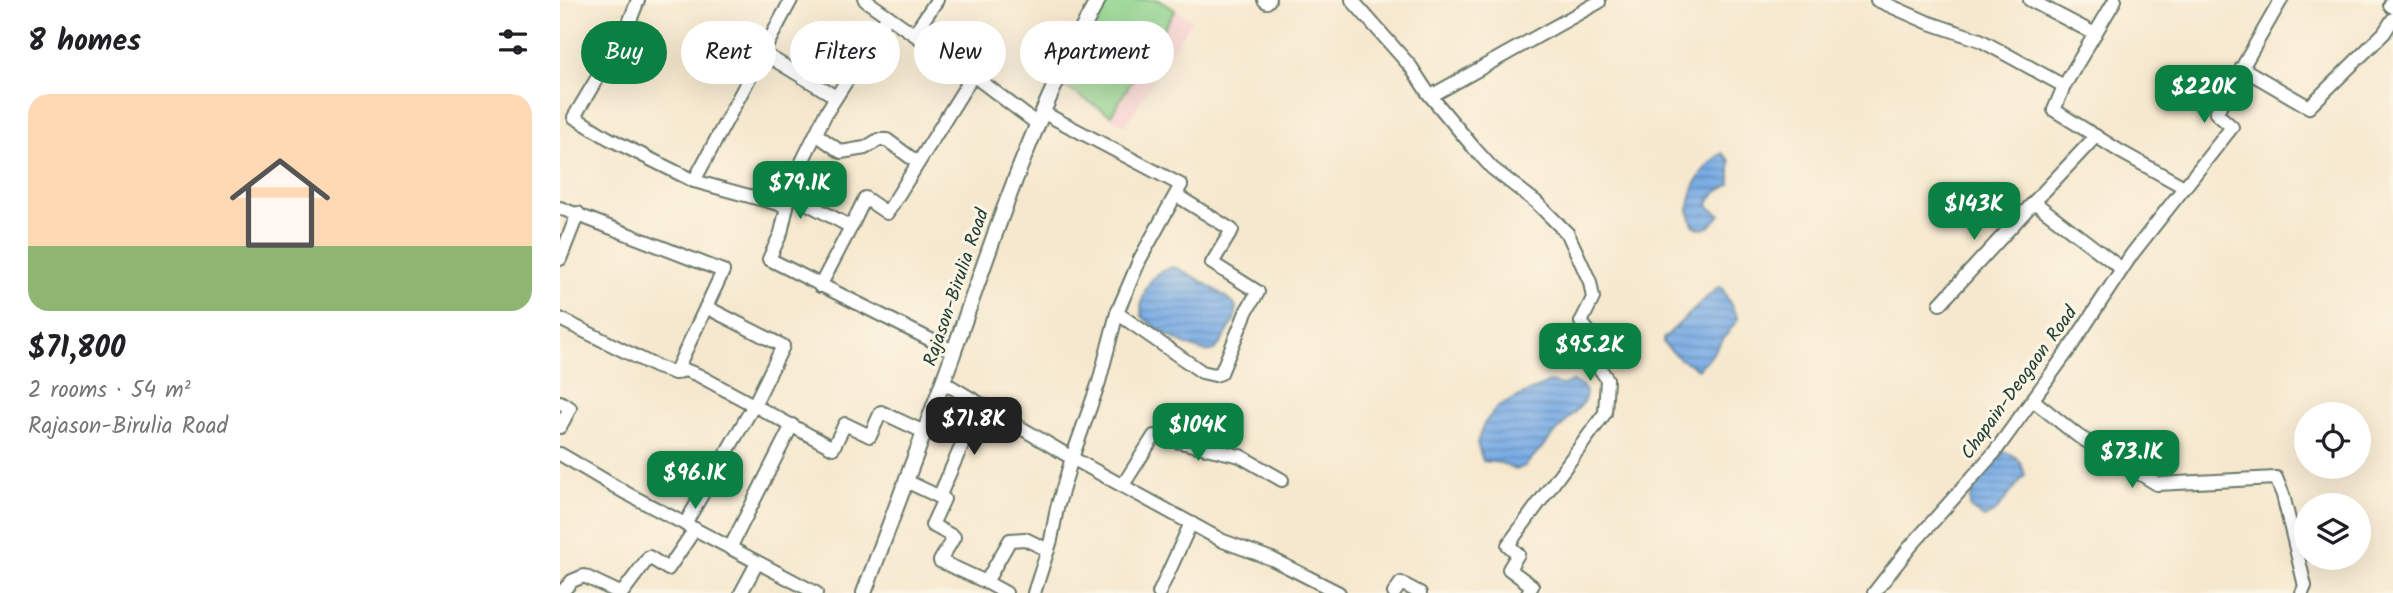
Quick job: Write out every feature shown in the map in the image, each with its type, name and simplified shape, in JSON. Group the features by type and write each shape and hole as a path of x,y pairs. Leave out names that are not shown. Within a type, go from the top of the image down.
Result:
{"street":[{"path":"638,0 627,29 574,117 608,138 694,181 786,206"},
{"path":"776,28 791,0"},
{"path":"865,0 884,8 914,33"},
{"path":"923,21 937,0"},
{"name":"Rajason-Birulia Road","path":"864,593 943,382 1005,201 1039,118 1079,33 1098,0"},
{"path":"1352,0 1411,67 1431,96 1492,168 1536,202 1568,234 1590,282 1592,298 1581,322 1597,342 1592,357 1607,379 1605,413 1508,545 1518,554 1509,569 1532,586 1528,593"},
{"path":"1877,0 1927,22 1980,40 2064,86"},
{"path":"2029,0 2095,34"},
{"path":"2115,0 2064,86 2054,110 2184,187"},
{"path":"2281,0 2242,68 2309,107 2384,33 2393,19"},
{"path":"2393,1 2390,5 2393,7"},
{"path":"1431,96 1599,2"},
{"path":"884,8 795,177 781,233 769,259 953,351"},
{"path":"776,61 836,97"},
{"name":"Chapain-Deogaon Road","path":"1874,593 1910,547 1994,453 2132,254 2232,127 2216,113 2242,68"},
{"path":"694,181 746,84"},
{"path":"820,286 864,198 887,213 967,84"},
{"path":"987,84 1039,118 1181,185 1140,259 1117,313 1099,382 1072,458 1034,593"},
{"path":"816,134 841,152 865,148 878,140 887,141 918,163"},
{"path":"1940,304 2096,136"},
{"path":"795,177 820,191 810,205 851,227"},
{"path":"1117,313 1202,372 1214,375 1221,373 1247,310 1258,292 1212,263 1232,230 1176,195"},
{"path":"2034,202 2122,269"},
{"path":"560,208 723,271 675,373"},
{"path":"560,259 578,213"},
{"path":"561,593 572,581 584,576 621,593 649,557 668,569 754,405 783,346 706,307"},
{"path":"560,319 657,367 675,373 685,370 698,375 833,448 845,424 870,436 881,412 925,432"},
{"path":"943,382 1072,458 1223,541 1272,559 1338,593"},
{"path":"2033,400 2078,436 2157,485 2276,478 2283,495 2305,586 2302,593"},
{"path":"560,402 570,408 560,427"},
{"path":"939,497 980,404"},
{"path":"730,548 792,425"},
{"path":"1123,485 1154,436 1240,456 1282,480"},
{"path":"560,454 690,527 816,593"},
{"path":"906,481 944,499 932,525 954,537 940,561 1006,593"},
{"path":"1159,593 1191,523"},
{"path":"986,582 1010,540 1025,539 1048,550"},
{"path":"741,593 757,563"},
{"path":"560,573 572,581"},
{"path":"1394,593 1401,583 1420,593"}],"shaded area":[{"path":"1159,0 1192,20 1174,48 1174,21 1156,21 1175,10"},
{"path":"1057,84 1152,84 1125,126"}],"green space":[{"path":"1102,0 1159,0 1175,10 1168,21 1089,21"},
{"path":"1060,84 1130,84 1111,115"}],"water":[{"path":"1722,153 1730,161 1730,185 1710,199 1708,206 1720,215 1709,227 1701,229 1693,225 1690,216 1691,195 1700,175"},
{"path":"1173,267 1218,291 1236,308 1232,324 1214,350 1199,350 1188,346 1142,316 1143,299 1150,283 1157,274"},
{"path":"1718,287 1722,288 1738,319 1698,369 1679,358 1663,343 1663,339"},
{"path":"1572,381 1582,386 1586,392 1584,402 1525,466 1516,470 1501,463 1483,461 1477,443 1484,424 1497,407 1549,382 1563,385"},
{"path":"2003,452 2018,459 2025,475 1995,512 1984,518 1970,508 1972,492 1980,477"}]}
